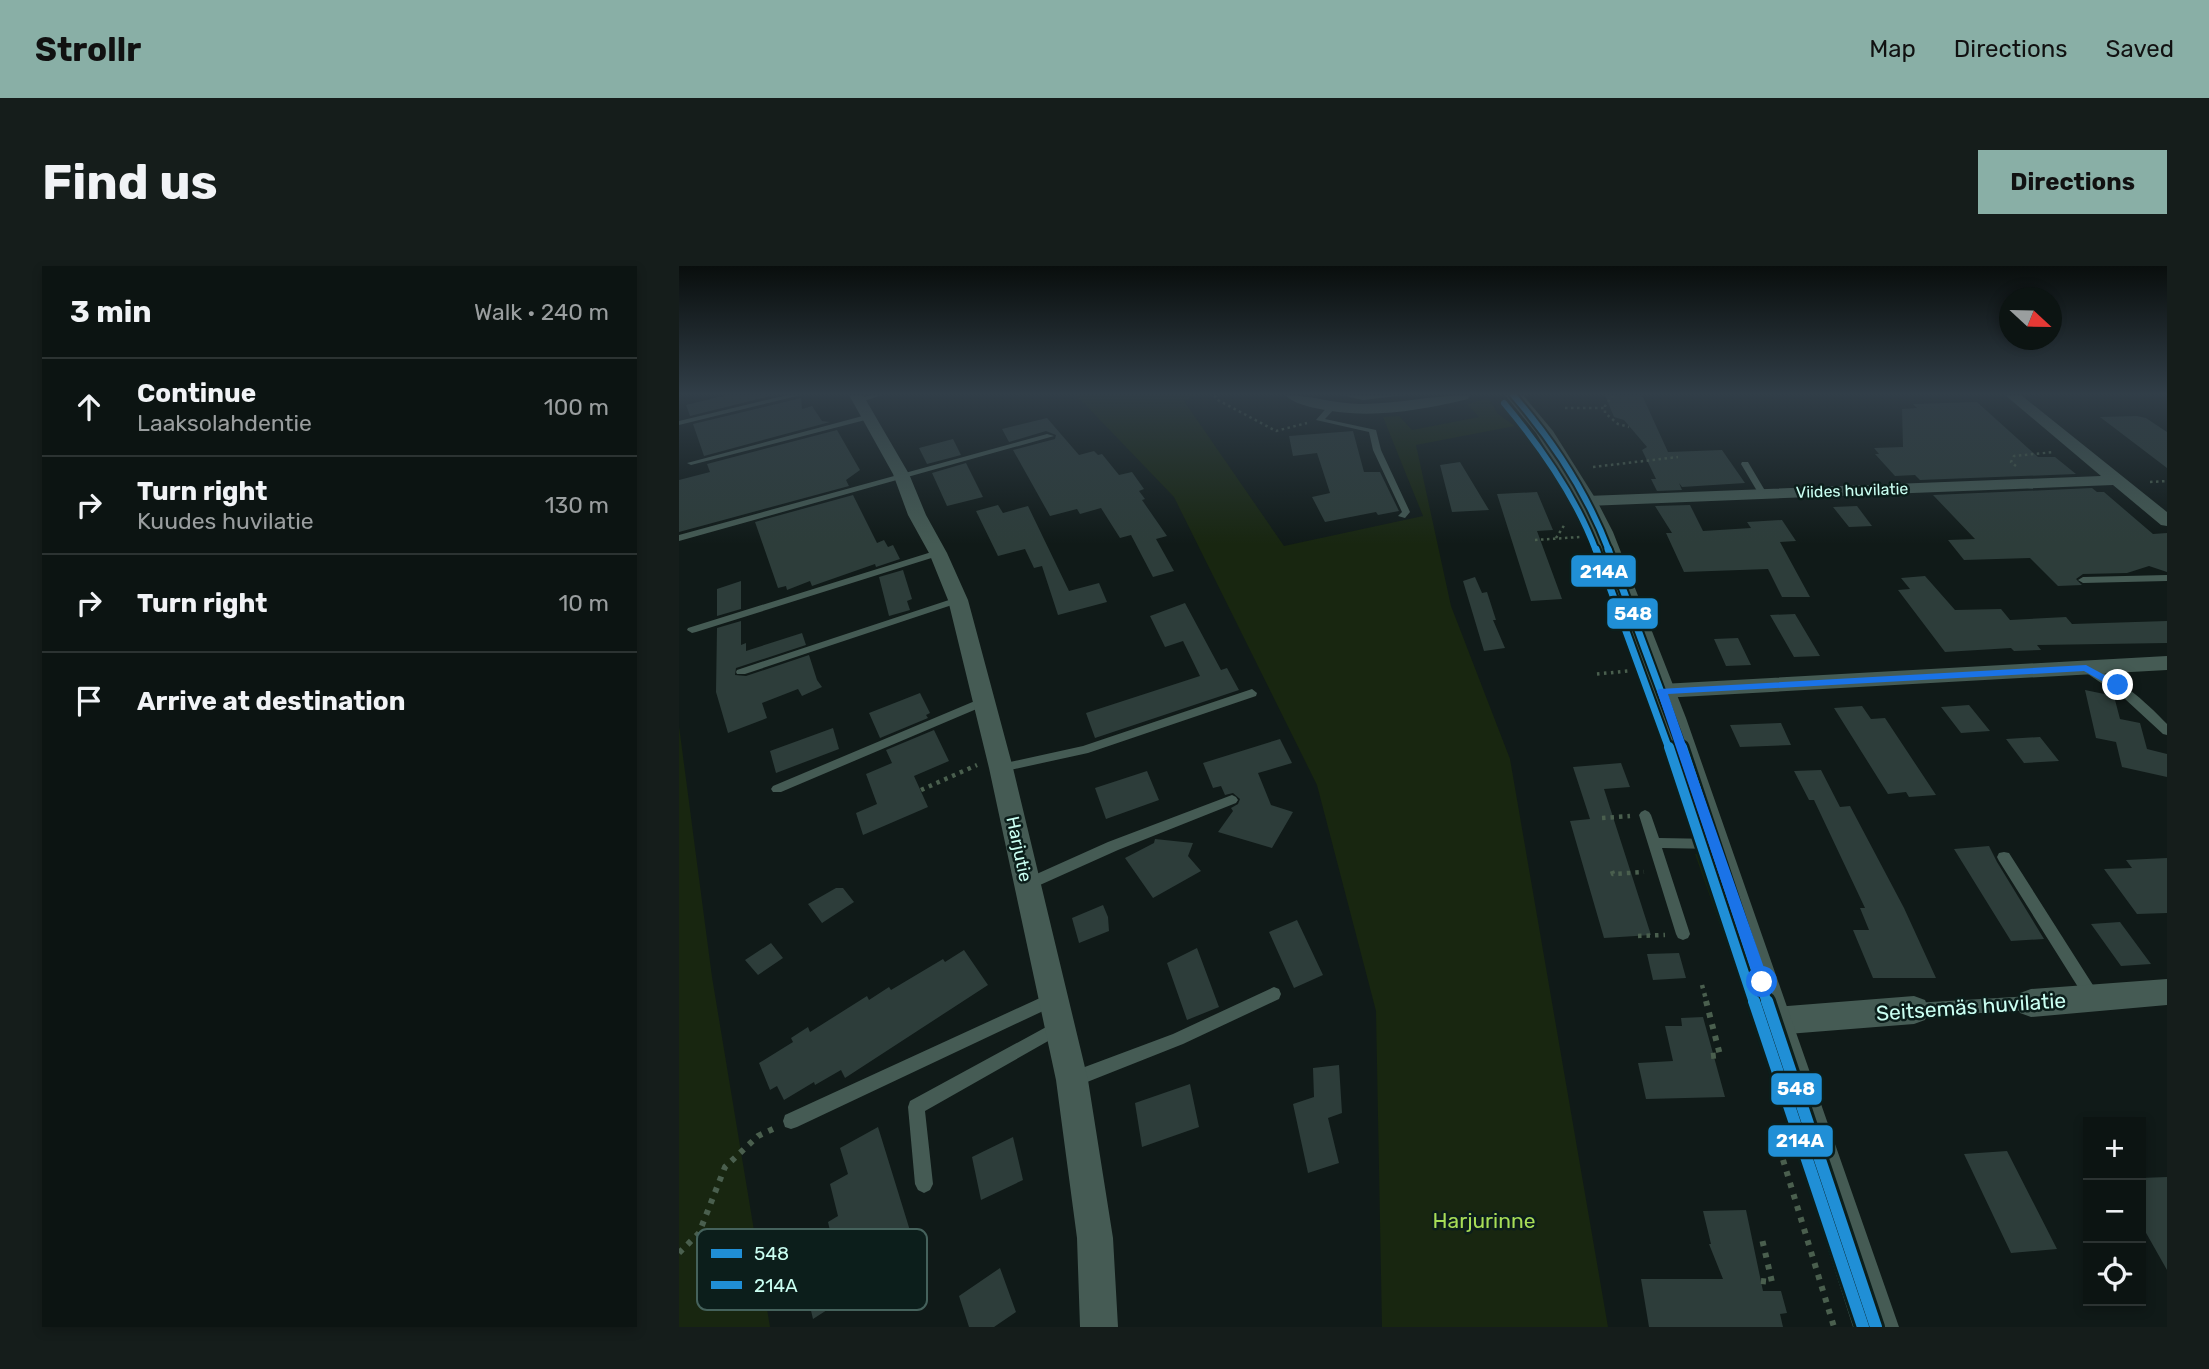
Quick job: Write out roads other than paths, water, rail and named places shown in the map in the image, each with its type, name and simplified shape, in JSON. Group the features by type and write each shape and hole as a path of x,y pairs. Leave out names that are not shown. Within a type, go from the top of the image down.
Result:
{"street":[{"name":"Harjutie","path":"886,445 958,600 999,762 1072,1080 1095,1238 1099,1327"},
{"path":"1552,445 1587,501 1602,532 1662,691 1776,1021 1877,1327"},
{"path":"2072,445 2167,521"},
{"name":"Viides huvilatie","path":"1587,501 2117,480"},
{"path":"1662,691 2167,663"},
{"name":"Seitsemäs huvilatie","path":"2031,1003 2167,992"},
{"name":"Seitsemäs huvilatie","path":"1776,1021 1914,1010"}],"lane":[{"path":"691,463 744,445"},
{"path":"679,538 1019,445"},
{"path":"1376,445 1406,512 1402,516"},
{"path":"1745,464 1763,494"},
{"path":"692,630 938,553"},
{"path":"2083,580 2167,578"},
{"path":"741,672 958,600"},
{"path":"2086,668 2118,685 2141,703 2167,731"},
{"path":"999,762 1084,750 1252,693"},
{"path":"777,789 982,702"},
{"path":"1026,885 1113,846 1232,800"},
{"path":"1645,815 1683,934"},
{"path":"1654,843 1715,844"},
{"path":"2004,857 2093,998"},
{"path":"1072,1080 1178,1039 1274,994"},
{"path":"791,1121 1053,999"},
{"name":"Seitsemäs huvilatie","path":"1914,1010 2031,1003"},
{"path":"924,1184 916,1107 1059,1027"}],"park label":[{"name":"Harjurinne","path":"1484,1221"}]}
